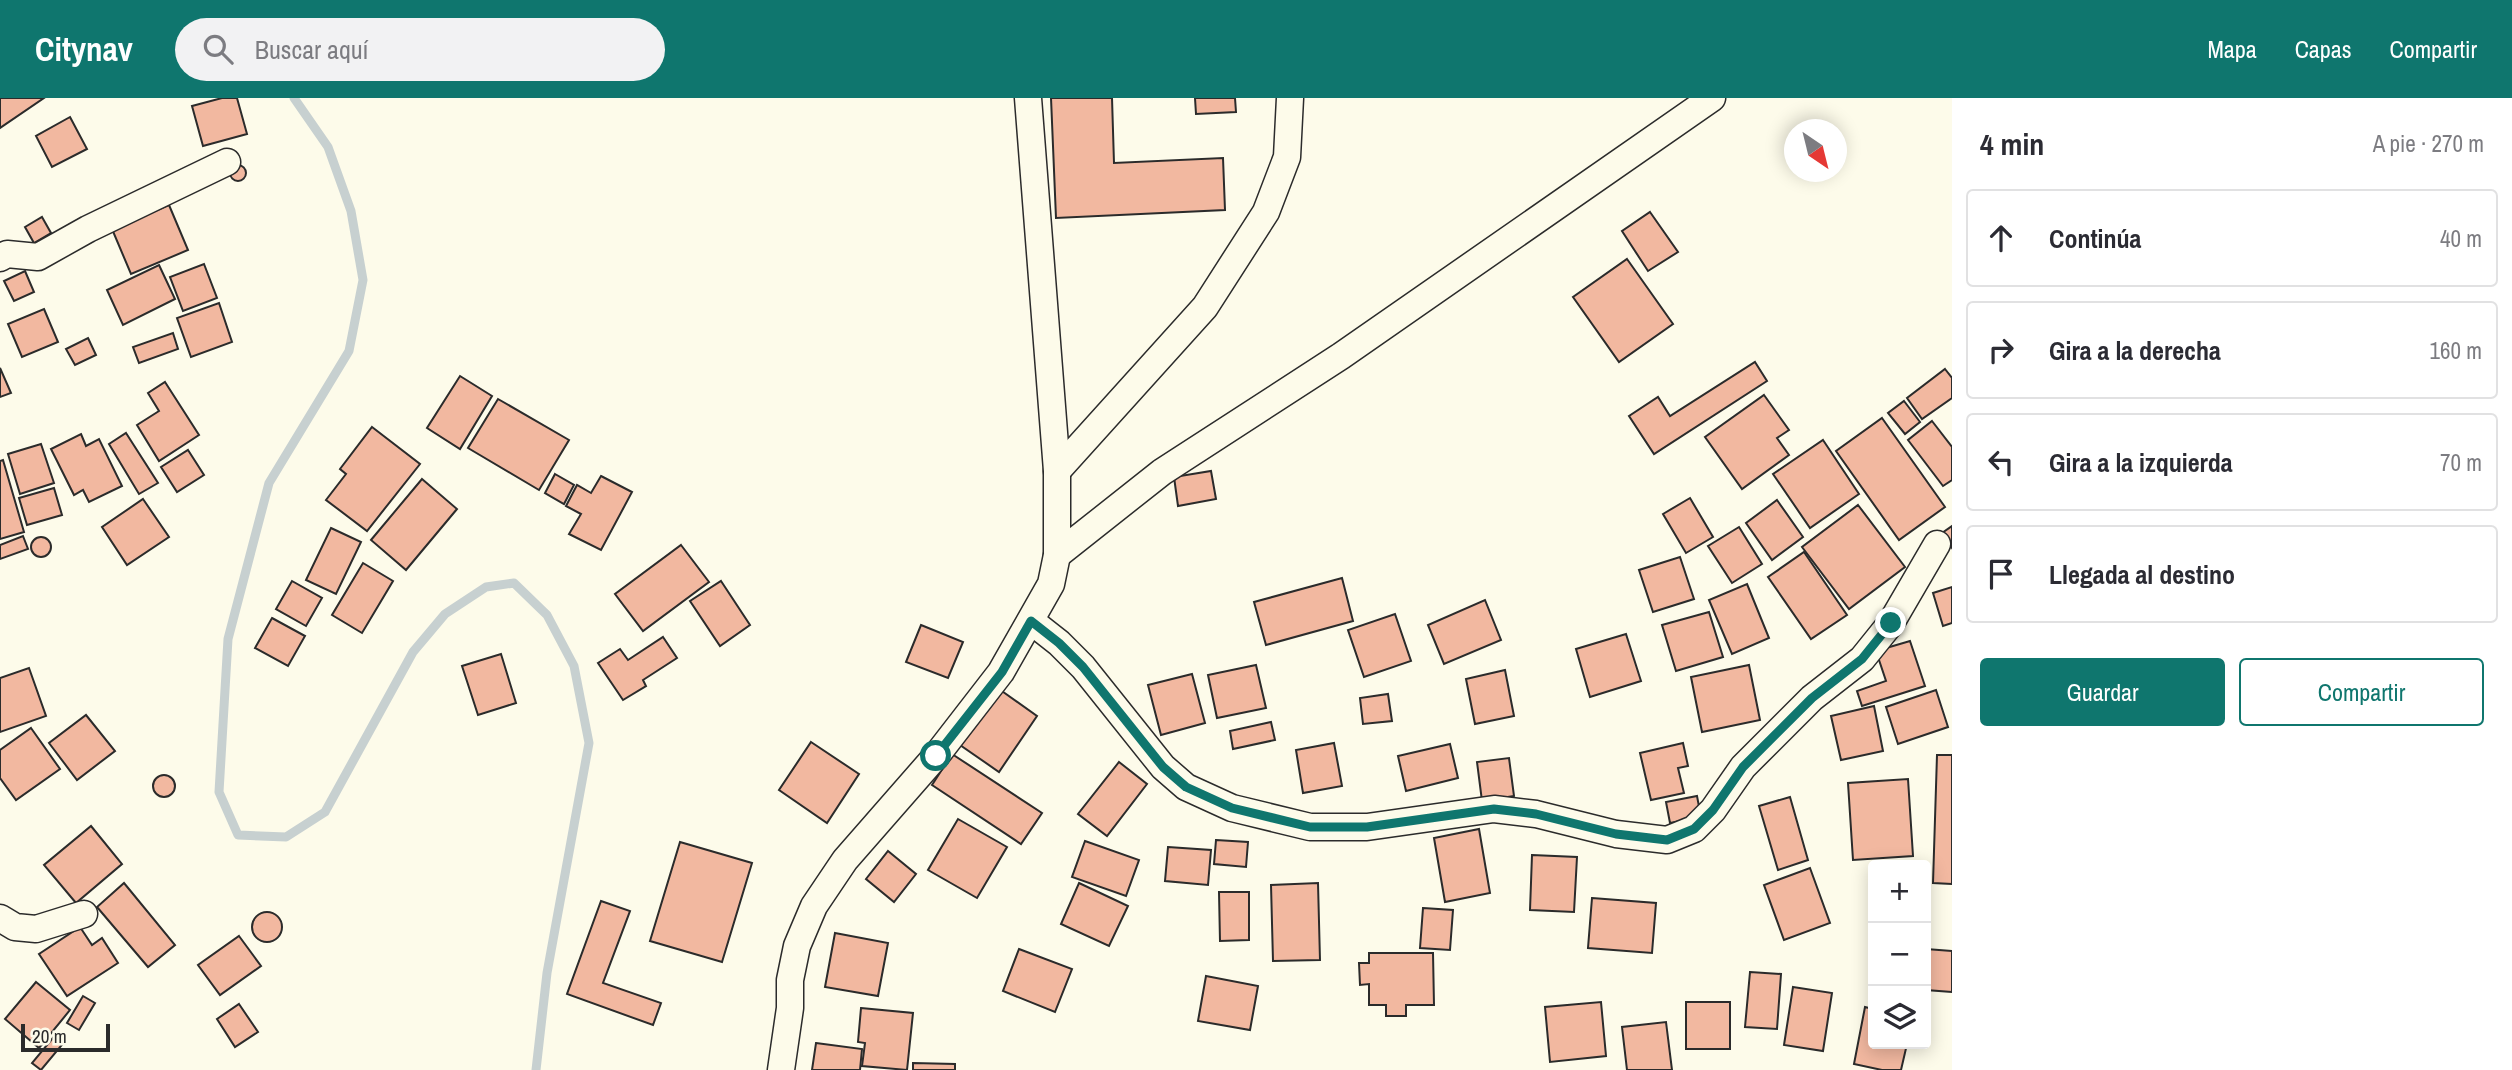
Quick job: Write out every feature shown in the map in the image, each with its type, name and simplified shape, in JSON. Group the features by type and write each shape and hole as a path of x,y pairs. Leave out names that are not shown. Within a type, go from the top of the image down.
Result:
{"street":[{"path":"781,1070 794,958 814,906 845,860 936,756 1002,672 1051,584 1057,555 1057,471 1028,98"},
{"path":"1057,471 1205,307 1266,212 1287,157 1290,98"},
{"path":"1057,555 1162,472 1341,356 1712,98"},
{"path":"0,258 7,254 38,257 89,229 227,162"},
{"path":"1031,621 1083,667 1163,767 1186,787 1232,808 1310,827 1355,827 1494,809 1536,814 1616,834 1667,840 1694,829 1713,810 1743,767 1812,698 1862,659 1891,623 1937,544"},
{"path":"0,918 15,928 36,929 84,914"}],"building":[{"path":"0,98 44,98 0,128"},
{"path":"222,98 237,98 247,134 203,146 192,106"},
{"path":"1051,98 1112,98 1114,163 1223,158 1225,210 1056,218"},
{"path":"1195,98 1235,98 1236,112 1196,114"},
{"path":"70,117 87,149 52,167 36,136"},
{"path":"238,165 244,167 244,179 238,181 232,179 230,173 232,167"},
{"path":"169,205 188,250 131,274 112,229"},
{"path":"1650,212 1678,252 1648,271 1622,231"},
{"path":"42,217 51,233 34,243 25,227"},
{"path":"1627,259 1673,324 1619,362 1573,297"},
{"path":"204,264 217,298 183,311 170,277"},
{"path":"159,265 175,299 123,325 107,290"},
{"path":"25,271 34,292 14,301 4,281"},
{"path":"219,303 232,342 191,357 177,318"},
{"path":"44,309 58,342 22,357 8,324"},
{"path":"173,333 178,349 139,363 133,347"},
{"path":"88,338 96,355 75,365 66,349"},
{"path":"1755,362 1767,381 1654,454 1629,416 1658,397 1670,416"},
{"path":"0,368 11,393 0,397"},
{"path":"1945,369 1952,378 1952,398 1922,419 1907,398"},
{"path":"460,376 492,396 460,449 427,428"},
{"path":"165,382 199,435 159,461 137,425 159,411 148,393"},
{"path":"1764,395 1789,430 1777,438 1789,455 1742,489 1705,437"},
{"path":"498,399 569,440 539,490 468,448"},
{"path":"1904,401 1920,422 1905,434 1888,413"},
{"path":"1882,418 1945,507 1899,540 1836,451"},
{"path":"1932,421 1952,447 1952,480 1943,486 1908,440"},
{"path":"372,427 420,464 367,531 326,500 346,474 340,469"},
{"path":"126,433 158,483 139,494 109,444"},
{"path":"81,434 86,446 99,439 122,486 89,502 83,490 74,495 51,449"},
{"path":"1823,440 1859,494 1810,528 1773,474"},
{"path":"41,444 54,483 20,494 8,454"},
{"path":"188,450 204,475 177,492 161,467"},
{"path":"3,460 24,532 0,539 0,461"},
{"path":"1211,471 1216,499 1178,506 1174,477"},
{"path":"555,474 574,485 564,504 545,493"},
{"path":"601,476 632,492 601,550 569,534 581,514 566,506 577,485 591,493"},
{"path":"422,479 457,509 406,570 371,540"},
{"path":"54,488 62,515 27,525 19,498"},
{"path":"1690,498 1713,537 1686,553 1663,514"},
{"path":"143,499 169,537 127,565 102,527"},
{"path":"1777,500 1803,537 1772,560 1746,523"},
{"path":"1858,505 1905,567 1849,609 1802,547"},
{"path":"1952,526 1952,548 1942,533"},
{"path":"1739,527 1762,564 1732,583 1708,546"},
{"path":"331,528 361,542 336,594 306,580"},
{"path":"23,536 28,549 0,559 0,545"},
{"path":"41,537 48,540 51,547 48,554 41,557 34,554 31,547 34,540"},
{"path":"681,545 709,582 643,631 615,594"},
{"path":"1804,552 1847,615 1811,639 1768,577"},
{"path":"1680,557 1694,599 1653,612 1639,570"},
{"path":"363,563 393,581 362,633 332,615"},
{"path":"1342,578 1353,621 1266,645 1254,602"},
{"path":"292,581 322,598 306,626 276,609"},
{"path":"721,581 750,625 720,646 690,601"},
{"path":"1747,584 1769,638 1732,654 1709,600"},
{"path":"1952,587 1952,623 1943,626 1933,593"},
{"path":"1485,600 1501,640 1444,664 1428,625"},
{"path":"1709,612 1723,657 1676,671 1662,625"},
{"path":"1395,614 1411,661 1364,677 1348,630"},
{"path":"272,618 305,636 288,666 255,648"},
{"path":"921,625 963,642 948,678 906,662"},
{"path":"1626,634 1641,681 1590,697 1576,649"},
{"path":"663,637 677,658 643,680 646,686 623,700 598,663 620,649 628,660"},
{"path":"1910,641 1925,686 1862,706 1857,691 1886,681 1876,651"},
{"path":"501,654 516,703 478,715 462,666"},
{"path":"1256,665 1266,708 1217,718 1208,675"},
{"path":"1749,665 1760,720 1702,732 1691,677"},
{"path":"29,668 46,716 0,732 0,678"},
{"path":"1505,670 1514,716 1475,724 1466,679"},
{"path":"1192,674 1205,723 1161,735 1148,685"},
{"path":"999,689 1037,716 999,772 960,745"},
{"path":"1936,690 1948,727 1898,744 1886,707"},
{"path":"1388,694 1392,721 1363,724 1360,698"},
{"path":"1874,706 1883,751 1841,760 1831,716"},
{"path":"86,715 115,751 77,780 49,743"},
{"path":"1271,722 1275,740 1233,749 1230,731"},
{"path":"31,728 60,769 16,800 0,778 0,750"},
{"path":"811,742 859,774 827,823 779,790"},
{"path":"1334,743 1342,786 1303,793 1296,750"},
{"path":"1683,743 1688,766 1678,768 1684,793 1651,800 1640,753"},
{"path":"1450,744 1458,778 1406,791 1398,756"},
{"path":"952,754 1042,813 1021,844 932,785"},
{"path":"1937,755 1952,755 1952,884 1933,883"},
{"path":"1509,758 1514,796 1482,801 1477,762"},
{"path":"1119,762 1147,784 1107,836 1078,814"},
{"path":"160,775 168,775 175,782 175,790 168,797 160,797 153,790 153,782"},
{"path":"1908,779 1913,856 1853,860 1848,783"},
{"path":"1697,796 1701,817 1670,823 1666,802"},
{"path":"1790,797 1808,860 1778,870 1759,806"},
{"path":"958,819 1007,847 977,898 928,870"},
{"path":"91,826 122,864 76,903 44,865"},
{"path":"1479,829 1490,893 1445,902 1434,838"},
{"path":"1216,840 1248,842 1246,867 1214,864"},
{"path":"1085,841 1139,860 1126,896 1072,877"},
{"path":"680,842 752,863 722,962 650,941"},
{"path":"1168,847 1211,850 1208,885 1165,881"},
{"path":"888,851 916,874 894,902 866,879"},
{"path":"1532,855 1577,857 1574,912 1530,910"},
{"path":"1810,868 1830,923 1784,940 1764,885"},
{"path":"124,883 175,945 148,967 97,907"},
{"path":"1079,883 1128,906 1109,946 1061,924"},
{"path":"1318,883 1320,960 1273,961 1271,885"},
{"path":"1219,892 1249,892 1249,940 1220,941"},
{"path":"1592,898 1656,903 1652,953 1588,948"},
{"path":"601,901 630,911 603,983 661,1003 653,1025 567,994"},
{"path":"1423,908 1453,910 1450,950 1420,948"},
{"path":"267,912 277,917 282,927 277,937 267,942 257,937 252,927 257,917"},
{"path":"80,927 92,945 102,938 118,963 67,996 39,954"},
{"path":"835,933 888,943 878,996 825,987"},
{"path":"239,936 261,966 220,995 198,965"},
{"path":"1019,949 1072,969 1055,1012 1003,991"},
{"path":"1931,949 1952,951 1952,992 1931,990"},
{"path":"1369,953 1433,953 1434,1005 1406,1005 1406,1016 1386,1016 1386,1005 1369,1005 1369,984 1360,985 1359,963 1369,963"},
{"path":"1750,972 1781,974 1777,1029 1745,1027"},
{"path":"1206,976 1258,986 1250,1030 1198,1021"},
{"path":"36,982 70,1010 39,1048 5,1019"},
{"path":"1793,987 1832,993 1823,1051 1784,1045"},
{"path":"83,996 95,1003 79,1030 67,1023"},
{"path":"1601,1002 1606,1056 1550,1062 1545,1007"},
{"path":"1686,1002 1730,1002 1730,1049 1686,1049"},
{"path":"239,1004 258,1032 235,1047 217,1019"},
{"path":"1865,1007 1868,1008 1868,1049 1906,1049 1901,1070 1882,1070 1854,1064"},
{"path":"861,1008 913,1013 907,1070 862,1066 865,1043 858,1042"},
{"path":"1666,1022 1672,1070 1627,1070 1622,1027"},
{"path":"57,1033 66,1040 41,1070 32,1063"},
{"path":"816,1043 862,1049 860,1070 812,1070"},
{"path":"913,1063 955,1064 955,1070 913,1070"}],"waterway":[{"path":"294,98 328,147 351,211 363,280 349,351 269,483 228,639 219,792 238,835 286,837 325,812 413,652 445,614 486,587 514,583 547,615 574,666 589,743 547,973 536,1070"}],"route":[{"path":"936,756 1002,672 1031,621 1083,667 1163,767 1186,787 1232,808 1310,827 1367,827 1494,809 1536,814 1616,834 1667,840 1694,829 1713,810 1743,767 1812,698 1862,659 1891,623"}]}
